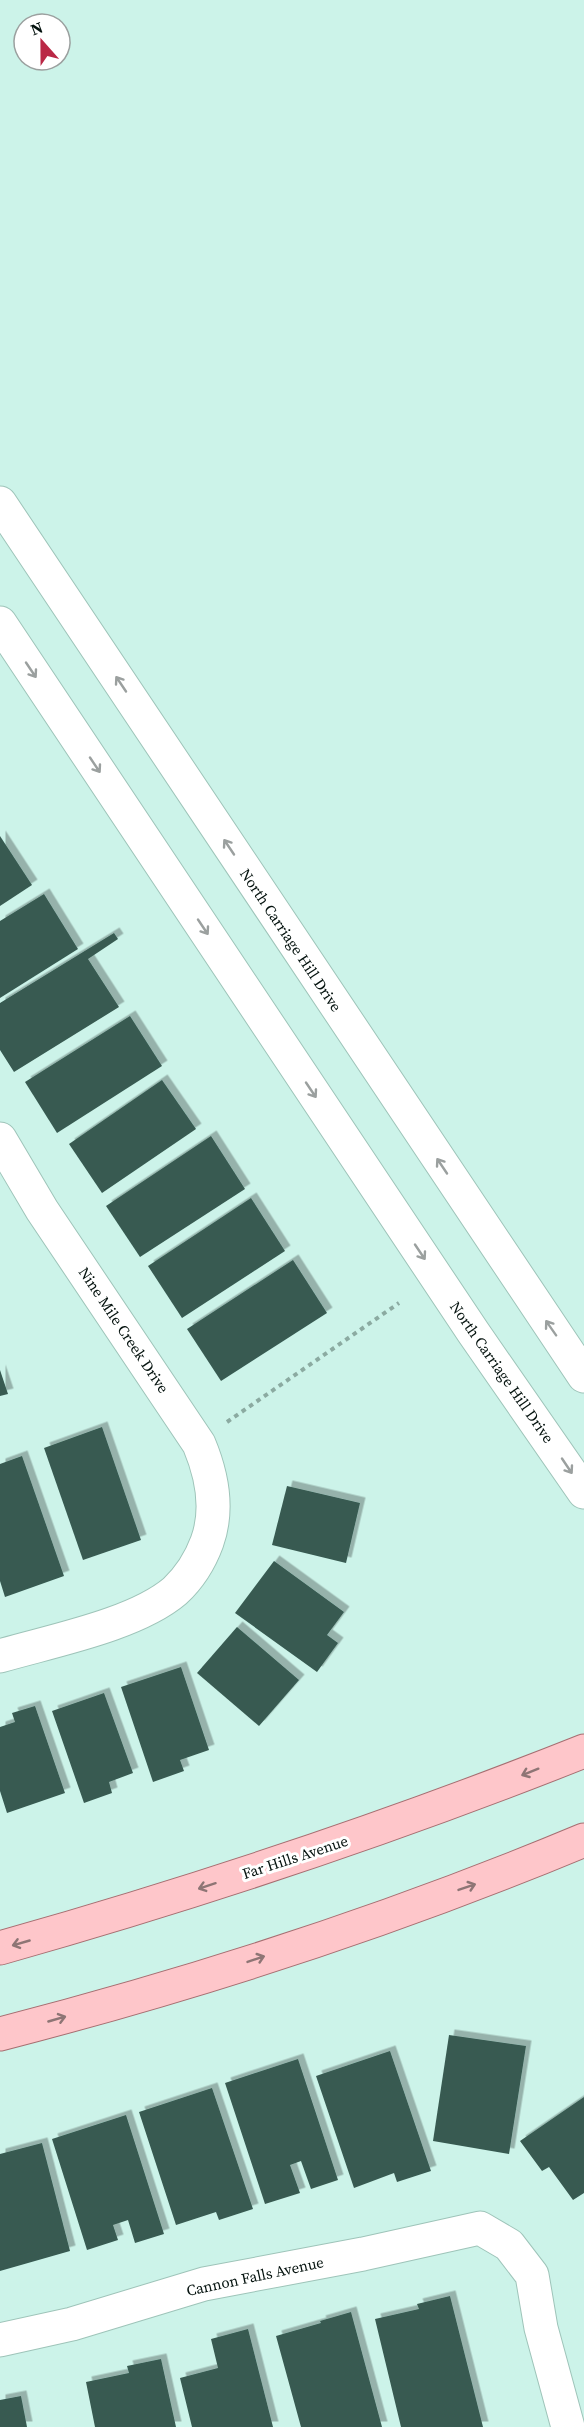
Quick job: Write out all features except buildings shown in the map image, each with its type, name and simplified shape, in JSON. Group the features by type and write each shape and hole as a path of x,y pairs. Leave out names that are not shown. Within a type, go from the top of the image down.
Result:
{"main road":[{"name":"Far Hills Avenue","path":"0,1948 103,1919 348,1840 488,1789 584,1750"},
{"path":"0,2034 201,1978 496,1877 584,1840"}],"street":[{"name":"North Carriage Hill Drive","path":"0,503 584,1376"},
{"name":"North Carriage Hill Drive","path":"0,623 460,1312 584,1492"},
{"name":"Nine Mile Creek Drive","path":"0,1139 10,1177 42,1210 199,1444 212,1485 213,1510 210,1533 202,1557 190,1575 174,1592 153,1605 96,1628 0,1656"},
{"name":"Cannon Falls Avenue","path":"0,2340 72,2324 204,2284 363,2254 480,2228 509,2245 532,2275 541,2328 568,2427"}],"path":[{"path":"226,1422 399,1303"}]}
